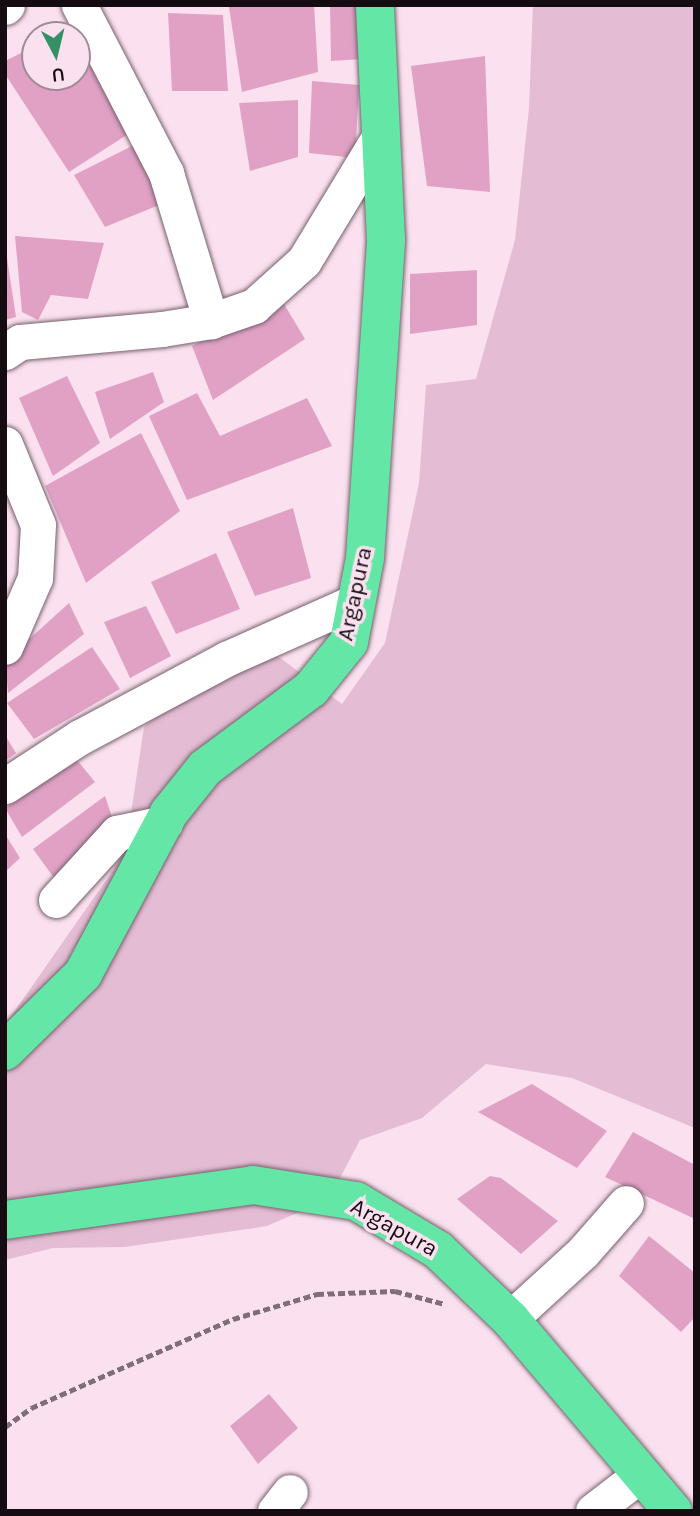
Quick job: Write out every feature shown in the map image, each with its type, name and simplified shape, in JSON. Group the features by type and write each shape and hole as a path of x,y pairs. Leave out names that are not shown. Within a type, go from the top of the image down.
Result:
{"highway":[{"name":"Argapura","path":"5,1051 83,974 165,823 205,768 311,689 333,666 349,642 365,558 386,240 375,5"},
{"name":"Argapura","path":"5,1220 253,1185 356,1201 438,1250 510,1320 673,1511"}],"street":[{"path":"79,5 166,173 211,321"},
{"path":"5,352 20,342 211,321 254,306 304,261 381,134"},
{"path":"5,647 36,578 38,525 8,460"},
{"path":"5,786 80,737 226,659 356,601"},
{"path":"56,900 117,833 165,823"},
{"path":"510,1320 583,1252 626,1203"},
{"path":"593,1511 640,1474"}],"path":[{"path":"5,1427 31,1408 233,1319 317,1294 394,1291 454,1306"}],"shaded area":[{"path":"533,5 695,5 695,1128 572,1078 486,1064 422,1118 360,1140 329,1199 267,1226 125,1247 53,1248 5,1260 5,1025 125,853 144,727 176,698 275,654 342,704 385,643 419,483 426,385 476,379 515,240 529,108"}],"building":[{"path":"314,5 318,72 242,92 229,7"},
{"path":"330,5 360,5 362,59 331,61"},
{"path":"168,13 223,15 228,91 172,91"},
{"path":"21,53 21,91 91,91 91,66 133,131 69,172 5,74 5,61"},
{"path":"485,56 490,192 427,186 411,66"},
{"path":"312,81 359,85 355,158 309,153"},
{"path":"298,100 298,157 250,171 239,103"},
{"path":"138,143 164,203 105,227 74,175"},
{"path":"15,236 104,243 88,299 51,295 38,320 22,312"},
{"path":"5,245 16,317 5,320"},
{"path":"477,270 477,325 410,334 410,274"},
{"path":"281,299 305,339 213,400 192,346"},
{"path":"153,372 164,402 110,439 95,392"},
{"path":"67,376 100,443 53,476 19,398"},
{"path":"197,393 220,436 307,398 332,446 187,500 149,416"},
{"path":"141,433 180,511 86,583 45,486"},
{"path":"293,508 311,578 255,596 227,532"},
{"path":"216,553 240,609 176,634 151,582"},
{"path":"69,603 84,634 8,693 5,661"},
{"path":"146,606 171,656 130,678 104,622"},
{"path":"92,647 120,689 34,739 7,703"},
{"path":"5,735 16,753 5,761"},
{"path":"77,760 95,782 22,837 5,808"},
{"path":"105,796 113,820 57,882 33,849"},
{"path":"5,834 20,858 5,872"},
{"path":"532,1084 607,1131 577,1168 478,1112"},
{"path":"633,1132 695,1165 695,1219 605,1177"},
{"path":"490,1176 501,1178 558,1221 521,1254 457,1199"},
{"path":"649,1236 695,1273 695,1317 681,1332 619,1276"},
{"path":"269,1394 298,1428 258,1464 230,1426"}]}
